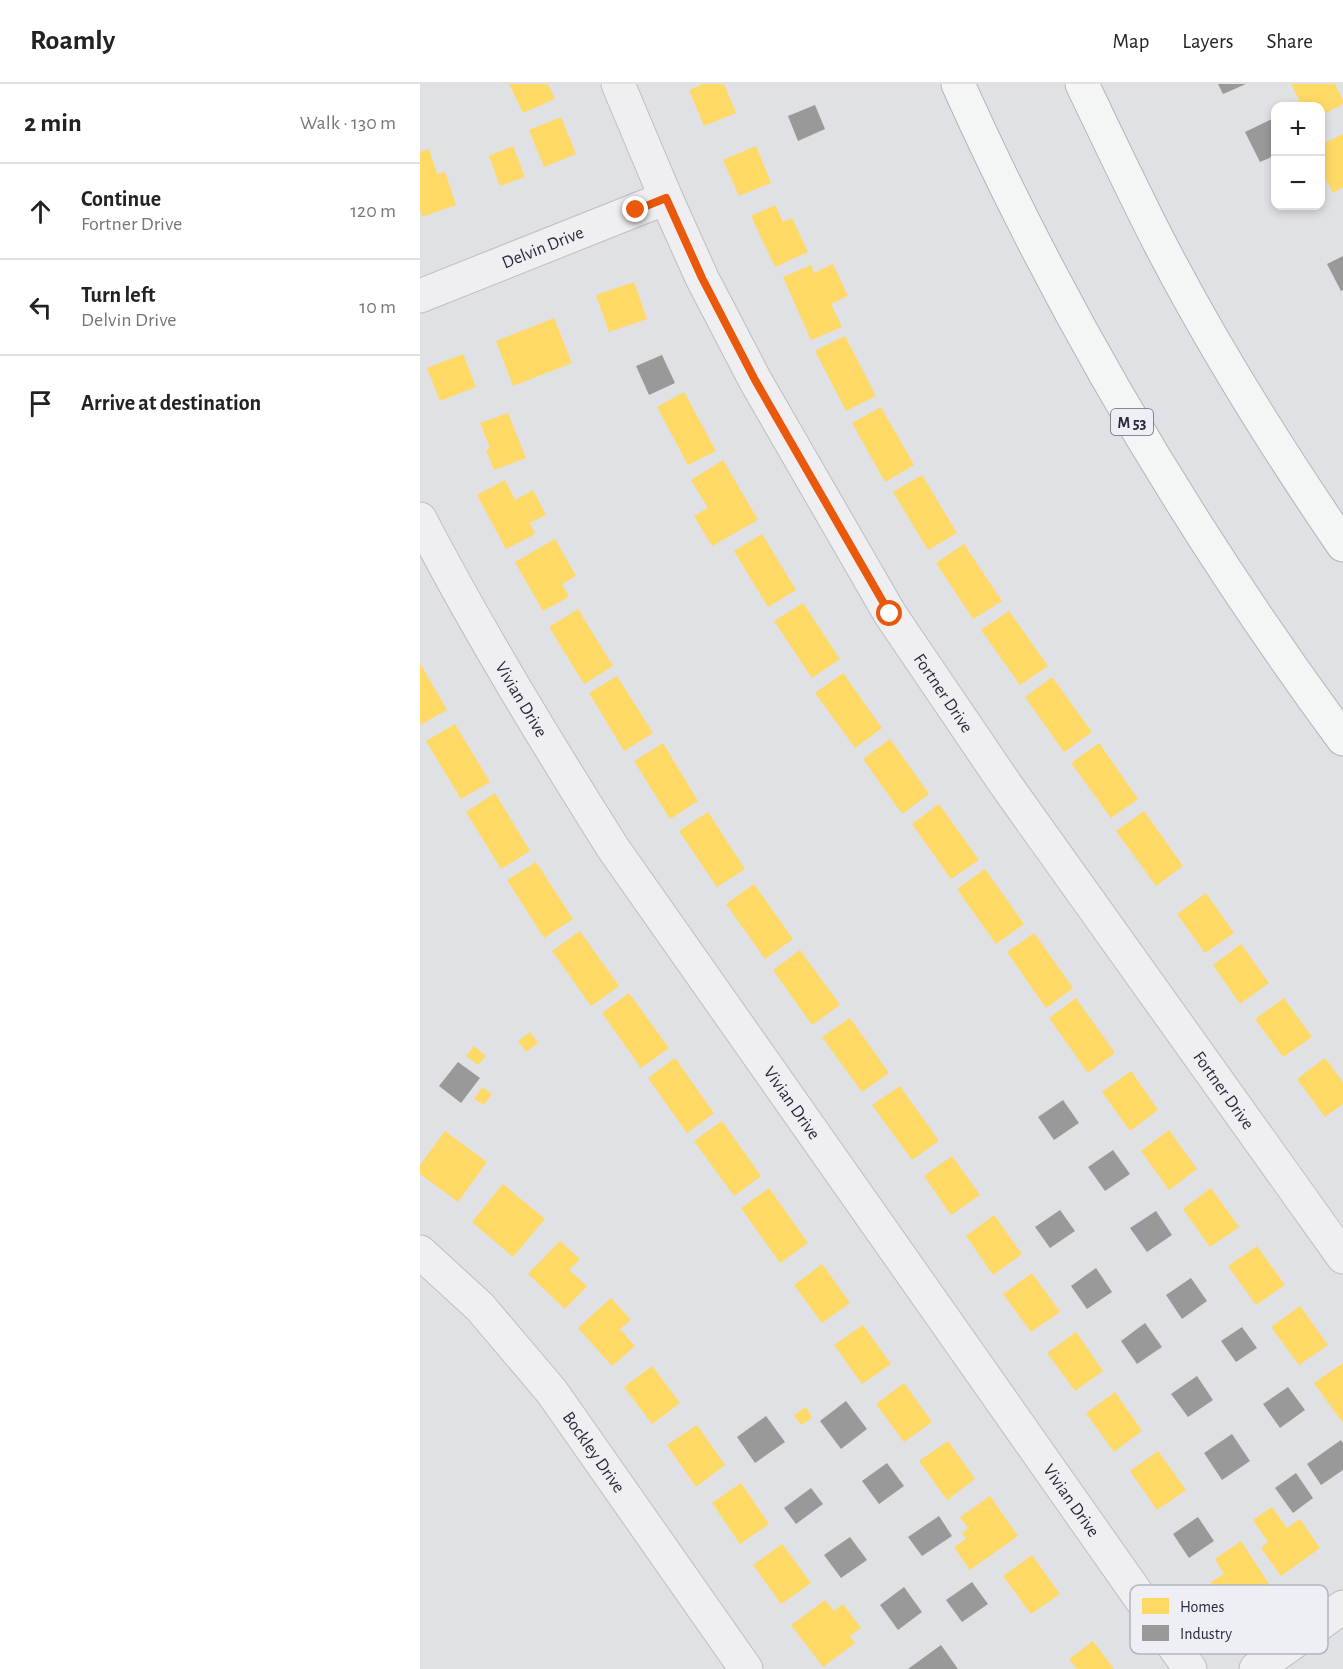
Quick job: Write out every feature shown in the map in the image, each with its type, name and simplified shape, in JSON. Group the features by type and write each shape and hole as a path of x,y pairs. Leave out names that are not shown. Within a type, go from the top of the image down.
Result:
{"highway":[{"name":"M 53","path":"958,84 1016,209 1066,306 1149,450 1222,568 1343,739"},
{"path":"1082,84 1159,241 1213,338 1275,443 1343,545"}],"street":[{"name":"Fortner Drive","path":"618,84 702,278 755,380 890,614 1006,785 1343,1257"},
{"name":"Delvin Drive","path":"420,296 666,198"},
{"name":"Vivian Drive","path":"420,519 462,599 527,710 613,848 1131,1585"},
{"name":"Bockley Drive","path":"420,1252 480,1307 552,1392 746,1669"},
{"path":"1328,1618 1343,1607"},
{"name":"Vivian Drive","path":"1179,1654 1190,1669"},
{"path":"1256,1669 1277,1654"}],"building: Homes":[{"path":"509,84 548,84 555,99 523,113"},
{"path":"703,84 724,84 736,113 704,126 689,90"},
{"path":"1291,84 1335,84 1343,104 1325,113 1325,102 1300,102"},
{"path":"561,117 576,154 544,167 529,130"},
{"path":"1343,134 1343,187 1333,193 1325,178 1325,143"},
{"path":"513,146 525,177 500,186 489,156"},
{"path":"756,146 771,183 739,196 723,160"},
{"path":"429,149 437,174 445,172 456,205 422,217 420,152"},
{"path":"775,205 783,222 792,218 808,252 775,267 751,216"},
{"path":"833,264 848,296 831,304 842,327 811,340 783,277 811,265 814,273"},
{"path":"634,282 647,319 609,332 596,295"},
{"path":"554,318 572,363 513,386 496,341"},
{"path":"845,336 876,396 846,411 815,351"},
{"path":"463,354 476,387 440,401 427,368"},
{"path":"684,392 716,451 688,465 657,407"},
{"path":"881,407 914,465 885,482 852,423"},
{"path":"508,413 526,458 494,470 486,450 490,448 480,423"},
{"path":"723,460 758,520 712,546 694,516 708,508 691,480"},
{"path":"922,475 957,533 928,550 893,492"},
{"path":"505,480 515,500 533,490 546,515 530,523 535,534 506,549 477,495"},
{"path":"762,534 796,590 768,607 734,551"},
{"path":"555,539 576,576 562,584 569,597 543,611 515,562"},
{"path":"964,544 1002,601 973,619 936,563"},
{"path":"803,603 840,659 812,678 774,621"},
{"path":"578,609 613,666 584,684 549,627"},
{"path":"1009,611 1048,666 1020,685 981,630"},
{"path":"420,663 447,710 420,725"},
{"path":"843,673 882,728 855,748 815,693"},
{"path":"617,676 653,733 624,751 589,693"},
{"path":"1052,677 1092,732 1064,752 1025,697"},
{"path":"455,724 490,782 461,799 426,741"},
{"path":"890,739 929,794 902,814 863,759"},
{"path":"663,743 698,801 670,819 634,761"},
{"path":"1099,743 1138,799 1111,818 1071,763"},
{"path":"495,793 530,851 501,869 466,812"},
{"path":"939,804 979,860 951,879 912,824"},
{"path":"1144,811 1183,866 1156,886 1116,831"},
{"path":"708,812 745,869 717,887 679,831"},
{"path":"536,862 573,919 544,938 507,880"},
{"path":"985,869 1024,924 996,944 957,889"},
{"path":"754,884 793,939 765,959 726,904"},
{"path":"1206,893 1234,933 1205,953 1177,914"},
{"path":"580,931 619,986 591,1006 552,951"},
{"path":"1034,933 1073,988 1046,1008 1007,952"},
{"path":"1241,944 1269,983 1240,1004 1213,965"},
{"path":"800,950 840,1005 812,1025 773,970"},
{"path":"629,993 669,1048 641,1068 602,1013"},
{"path":"1076,998 1115,1053 1088,1073 1049,1018"},
{"path":"1284,998 1312,1037 1283,1057 1255,1019"},
{"path":"850,1018 889,1073 862,1092 822,1037"},
{"path":"530,1032 538,1043 526,1052 518,1041"},
{"path":"474,1046 486,1056 478,1065 466,1056"},
{"path":"675,1058 714,1113 687,1133 648,1078"},
{"path":"1325,1058 1343,1082 1343,1104 1325,1117 1297,1079"},
{"path":"1131,1071 1158,1110 1130,1131 1102,1092"},
{"path":"900,1086 939,1141 912,1160 872,1105"},
{"path":"482,1087 492,1094 484,1105 474,1099"},
{"path":"722,1121 761,1176 734,1196 694,1141"},
{"path":"1169,1130 1197,1169 1169,1190 1141,1151"},
{"path":"445,1131 487,1162 458,1202 420,1174 420,1165"},
{"path":"952,1156 980,1195 951,1215 924,1176"},
{"path":"503,1184 545,1219 513,1257 472,1222"},
{"path":"769,1188 808,1243 780,1263 741,1208"},
{"path":"1211,1188 1239,1227 1210,1247 1183,1209"},
{"path":"994,1215 1022,1254 993,1275 966,1236"},
{"path":"560,1241 580,1259 569,1270 587,1286 565,1309 528,1274"},
{"path":"1257,1246 1285,1285 1256,1305 1228,1266"},
{"path":"822,1264 850,1303 822,1323 794,1285"},
{"path":"1032,1273 1060,1312 1031,1332 1003,1294"},
{"path":"611,1298 631,1320 620,1329 635,1346 612,1366 578,1328"},
{"path":"1300,1306 1328,1345 1299,1365 1271,1327"},
{"path":"863,1325 891,1364 862,1384 834,1345"},
{"path":"1076,1332 1103,1371 1075,1391 1047,1353"},
{"path":"1343,1363 1343,1421 1342,1422 1314,1383"},
{"path":"652,1366 680,1403 652,1424 624,1387"},
{"path":"904,1383 932,1422 904,1442 876,1404"},
{"path":"1115,1392 1142,1431 1114,1452 1086,1413"},
{"path":"806,1407 812,1418 801,1425 794,1415"},
{"path":"697,1425 725,1465 696,1487 667,1445"},
{"path":"948,1441 975,1479 947,1500 919,1461"},
{"path":"1158,1451 1186,1490 1157,1510 1130,1471"},
{"path":"741,1483 769,1524 740,1544 712,1503"},
{"path":"990,1496 1018,1536 970,1570 954,1547 966,1539 962,1533 968,1528 960,1517"},
{"path":"1272,1507 1287,1528 1300,1519 1320,1548 1281,1576 1261,1548 1268,1542 1253,1520"},
{"path":"1241,1541 1269,1584 1213,1585 1211,1582 1224,1574 1215,1559"},
{"path":"782,1544 811,1583 781,1604 753,1565"},
{"path":"1032,1555 1060,1594 1031,1614 1003,1576"},
{"path":"825,1600 834,1611 843,1604 861,1628 850,1636 855,1643 823,1667 791,1625"},
{"path":"1093,1641 1114,1669 1077,1669 1069,1659"}],"building: Industry":[{"path":"1218,84 1246,84 1223,94"},
{"path":"815,105 825,129 798,141 788,116"},
{"path":"1271,119 1271,157 1260,162 1245,132"},
{"path":"1343,256 1343,290 1341,291 1327,264"},
{"path":"662,355 675,383 649,395 636,366"},
{"path":"458,1062 480,1078 461,1103 439,1086"},
{"path":"1063,1100 1079,1123 1054,1140 1038,1117"},
{"path":"1113,1150 1130,1174 1105,1191 1088,1167"},
{"path":"1060,1210 1075,1231 1050,1248 1035,1227"},
{"path":"1156,1211 1172,1235 1147,1252 1130,1228"},
{"path":"1096,1268 1112,1292 1087,1309 1071,1286"},
{"path":"1191,1278 1207,1301 1182,1319 1166,1295"},
{"path":"1145,1323 1162,1347 1137,1364 1121,1341"},
{"path":"1242,1327 1257,1348 1236,1362 1221,1341"},
{"path":"1197,1376 1213,1400 1188,1417 1171,1394"},
{"path":"1288,1387 1305,1410 1280,1428 1263,1404"},
{"path":"846,1401 867,1429 841,1449 820,1421"},
{"path":"766,1416 785,1442 755,1463 737,1437"},
{"path":"1232,1434 1250,1461 1222,1480 1204,1453"},
{"path":"1341,1440 1343,1470 1321,1485 1307,1464"},
{"path":"887,1463 904,1486 879,1504 862,1481"},
{"path":"1296,1473 1313,1498 1293,1513 1275,1488"},
{"path":"811,1488 823,1504 796,1524 784,1508"},
{"path":"939,1516 952,1536 922,1556 908,1537"},
{"path":"1198,1517 1214,1541 1189,1558 1173,1534"},
{"path":"850,1537 867,1560 841,1578 824,1555"},
{"path":"972,1582 988,1604 962,1622 946,1600"},
{"path":"904,1587 922,1612 898,1630 880,1605"},
{"path":"941,1645 958,1669 908,1669"}],"route":[{"path":"636,210 666,198 702,278 755,380 890,614"}]}
